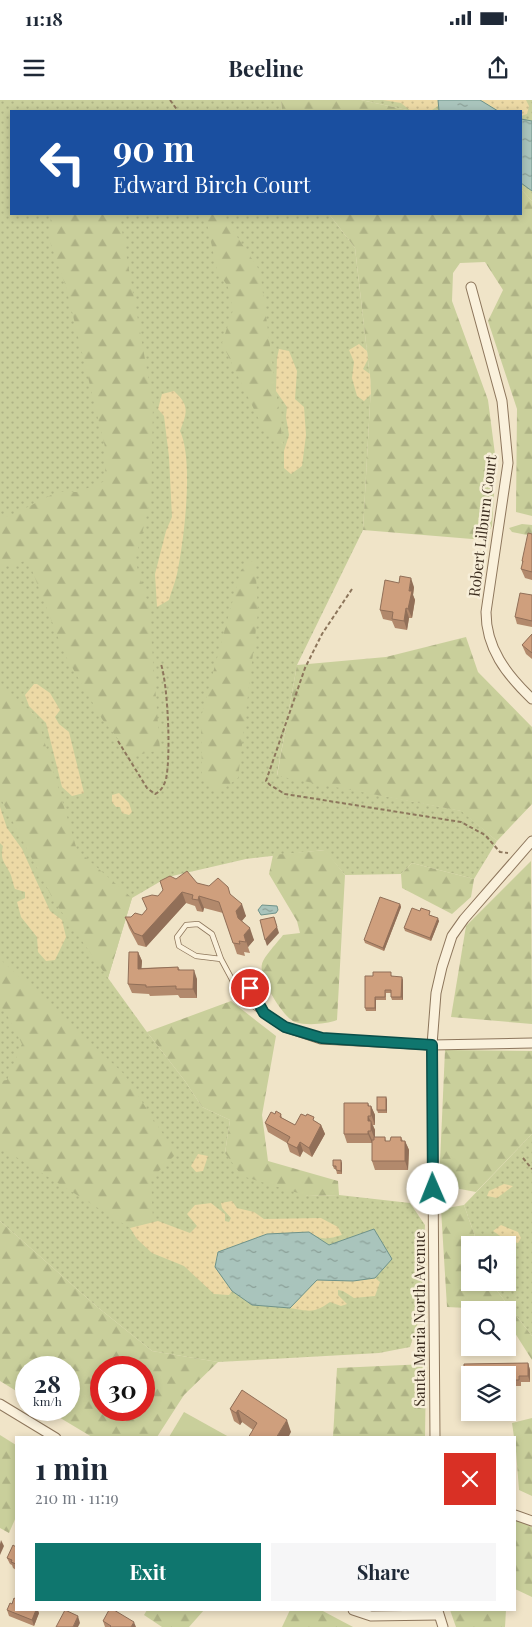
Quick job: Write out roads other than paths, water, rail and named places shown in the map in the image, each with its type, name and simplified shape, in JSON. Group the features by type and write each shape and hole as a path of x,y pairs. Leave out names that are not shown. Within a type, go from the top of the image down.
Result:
{"street":[{"name":"Robert Lilburn Court","path":"471,287 502,402 508,463 486,612 486,627 494,651 517,684 532,699"},
{"name":"Santa Maria North Avenue","path":"435,1436 432,1045 436,993 442,966 452,936 464,919 532,841"},
{"path":"250,988 264,1013 285,1027 322,1038 432,1045 532,1043"},
{"path":"0,1404 53,1436"},
{"path":"516,1516 532,1521"},
{"path":"357,1611 371,1616 438,1612 443,1627"}],"lane":[{"path":"221,959 196,956 179,946 177,937 186,925 198,924 212,934 221,959 236,987 246,1001 264,1013"}],"water":[{"path":"438,100 480,100 496,110 439,110"},
{"path":"522,119 532,121 532,191 522,184"},
{"path":"262,905 277,906 278,910 276,913 261,915 258,910"},
{"path":"374,1229 392,1259 375,1278 353,1281 317,1280 290,1308 252,1305 232,1291 215,1267 218,1252 267,1234 309,1232 329,1245"}]}
